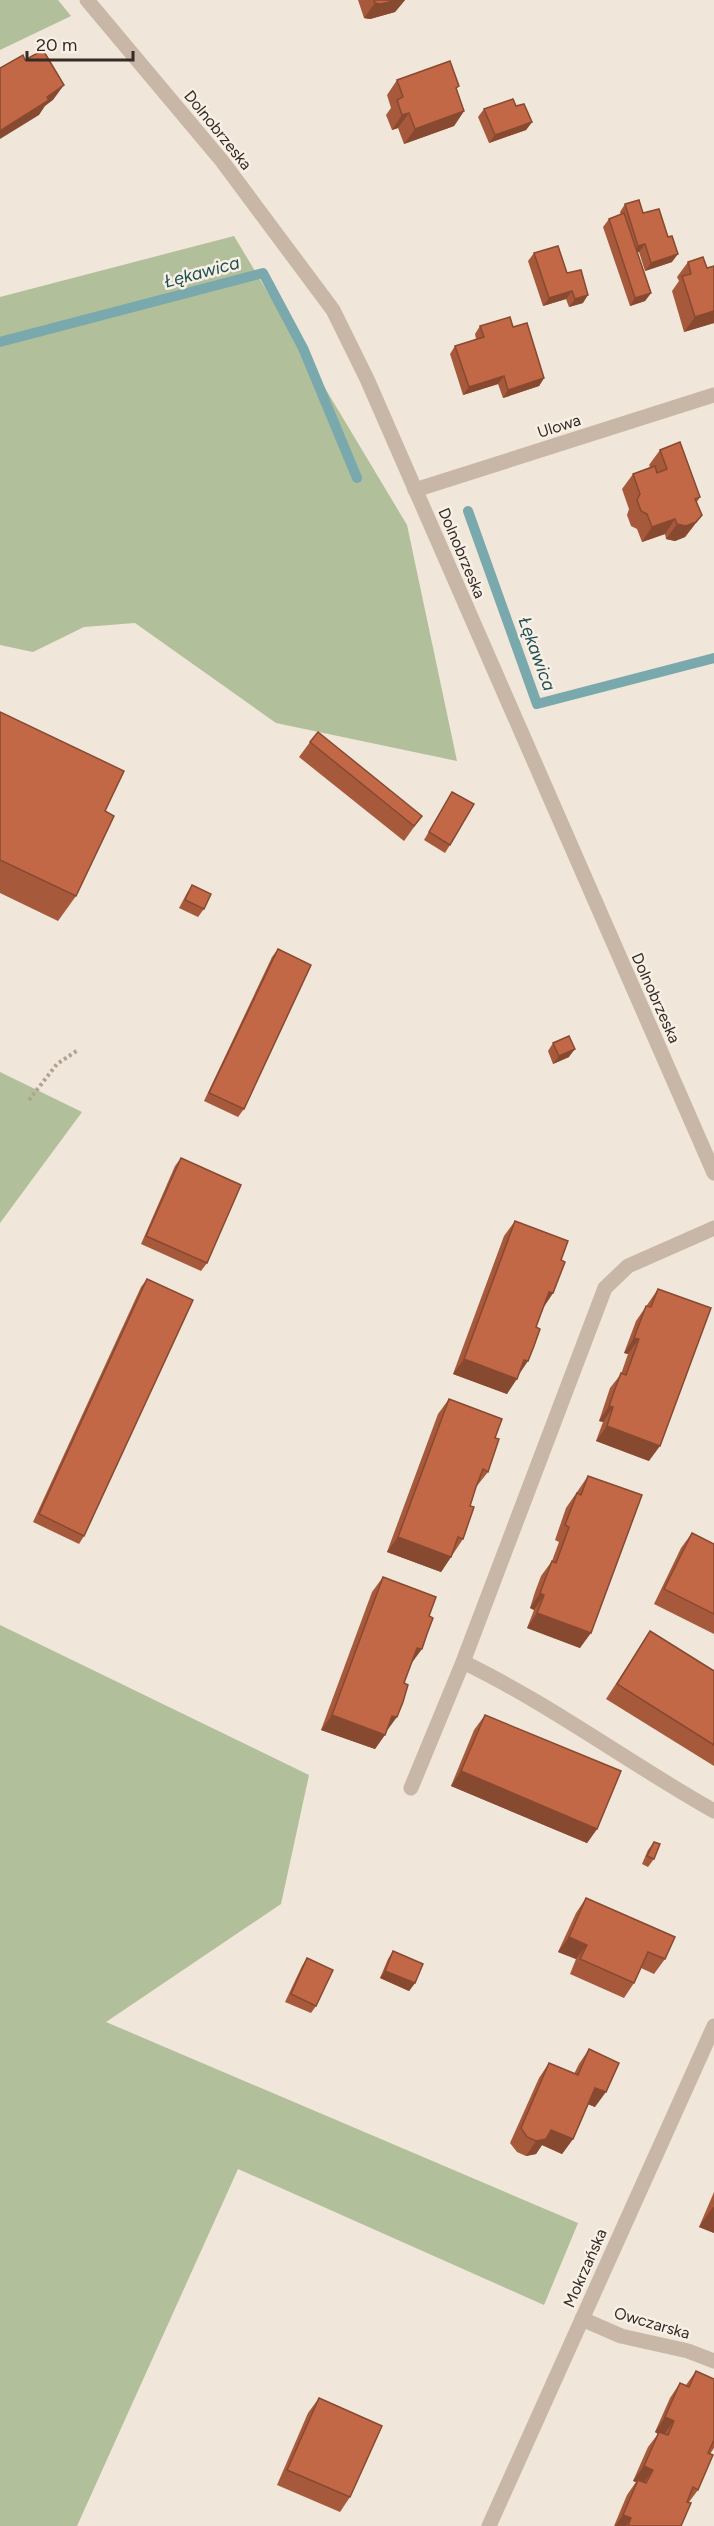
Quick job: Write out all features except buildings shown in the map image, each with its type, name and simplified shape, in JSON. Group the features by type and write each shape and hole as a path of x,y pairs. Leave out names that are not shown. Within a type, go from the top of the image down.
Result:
{"street":[{"name":"Dolnobrzeska","path":"87,0 222,160 333,310 367,379 714,1173"},
{"name":"Ulowa","path":"415,490 714,395"},
{"path":"411,1788 463,1662 605,1288 628,1266 714,1228"},
{"path":"463,1662 498,1679 648,1774 714,1811"},
{"name":"Mokrzańska","path":"489,2526 714,2026"},
{"name":"Owczarska","path":"582,2319 621,2336 688,2351 714,2361"}],"path":[{"path":"29,1100 57,1064 78,1050"}],"green space":[{"path":"0,0 58,0 71,16 0,50"},
{"path":"234,236 407,525 457,761 276,723 135,623 84,627 33,652 0,645 0,297"},
{"path":"0,1072 82,1112 0,1223"},
{"path":"0,1625 309,1775 281,1904 106,2022 578,2223 544,2305 238,2169 77,2526 0,2526"}],"waterway":[{"name":"Łękawica","path":"0,342 263,273 303,348 357,478"},
{"name":"Łękawica","path":"468,511 537,704 714,658"}]}
